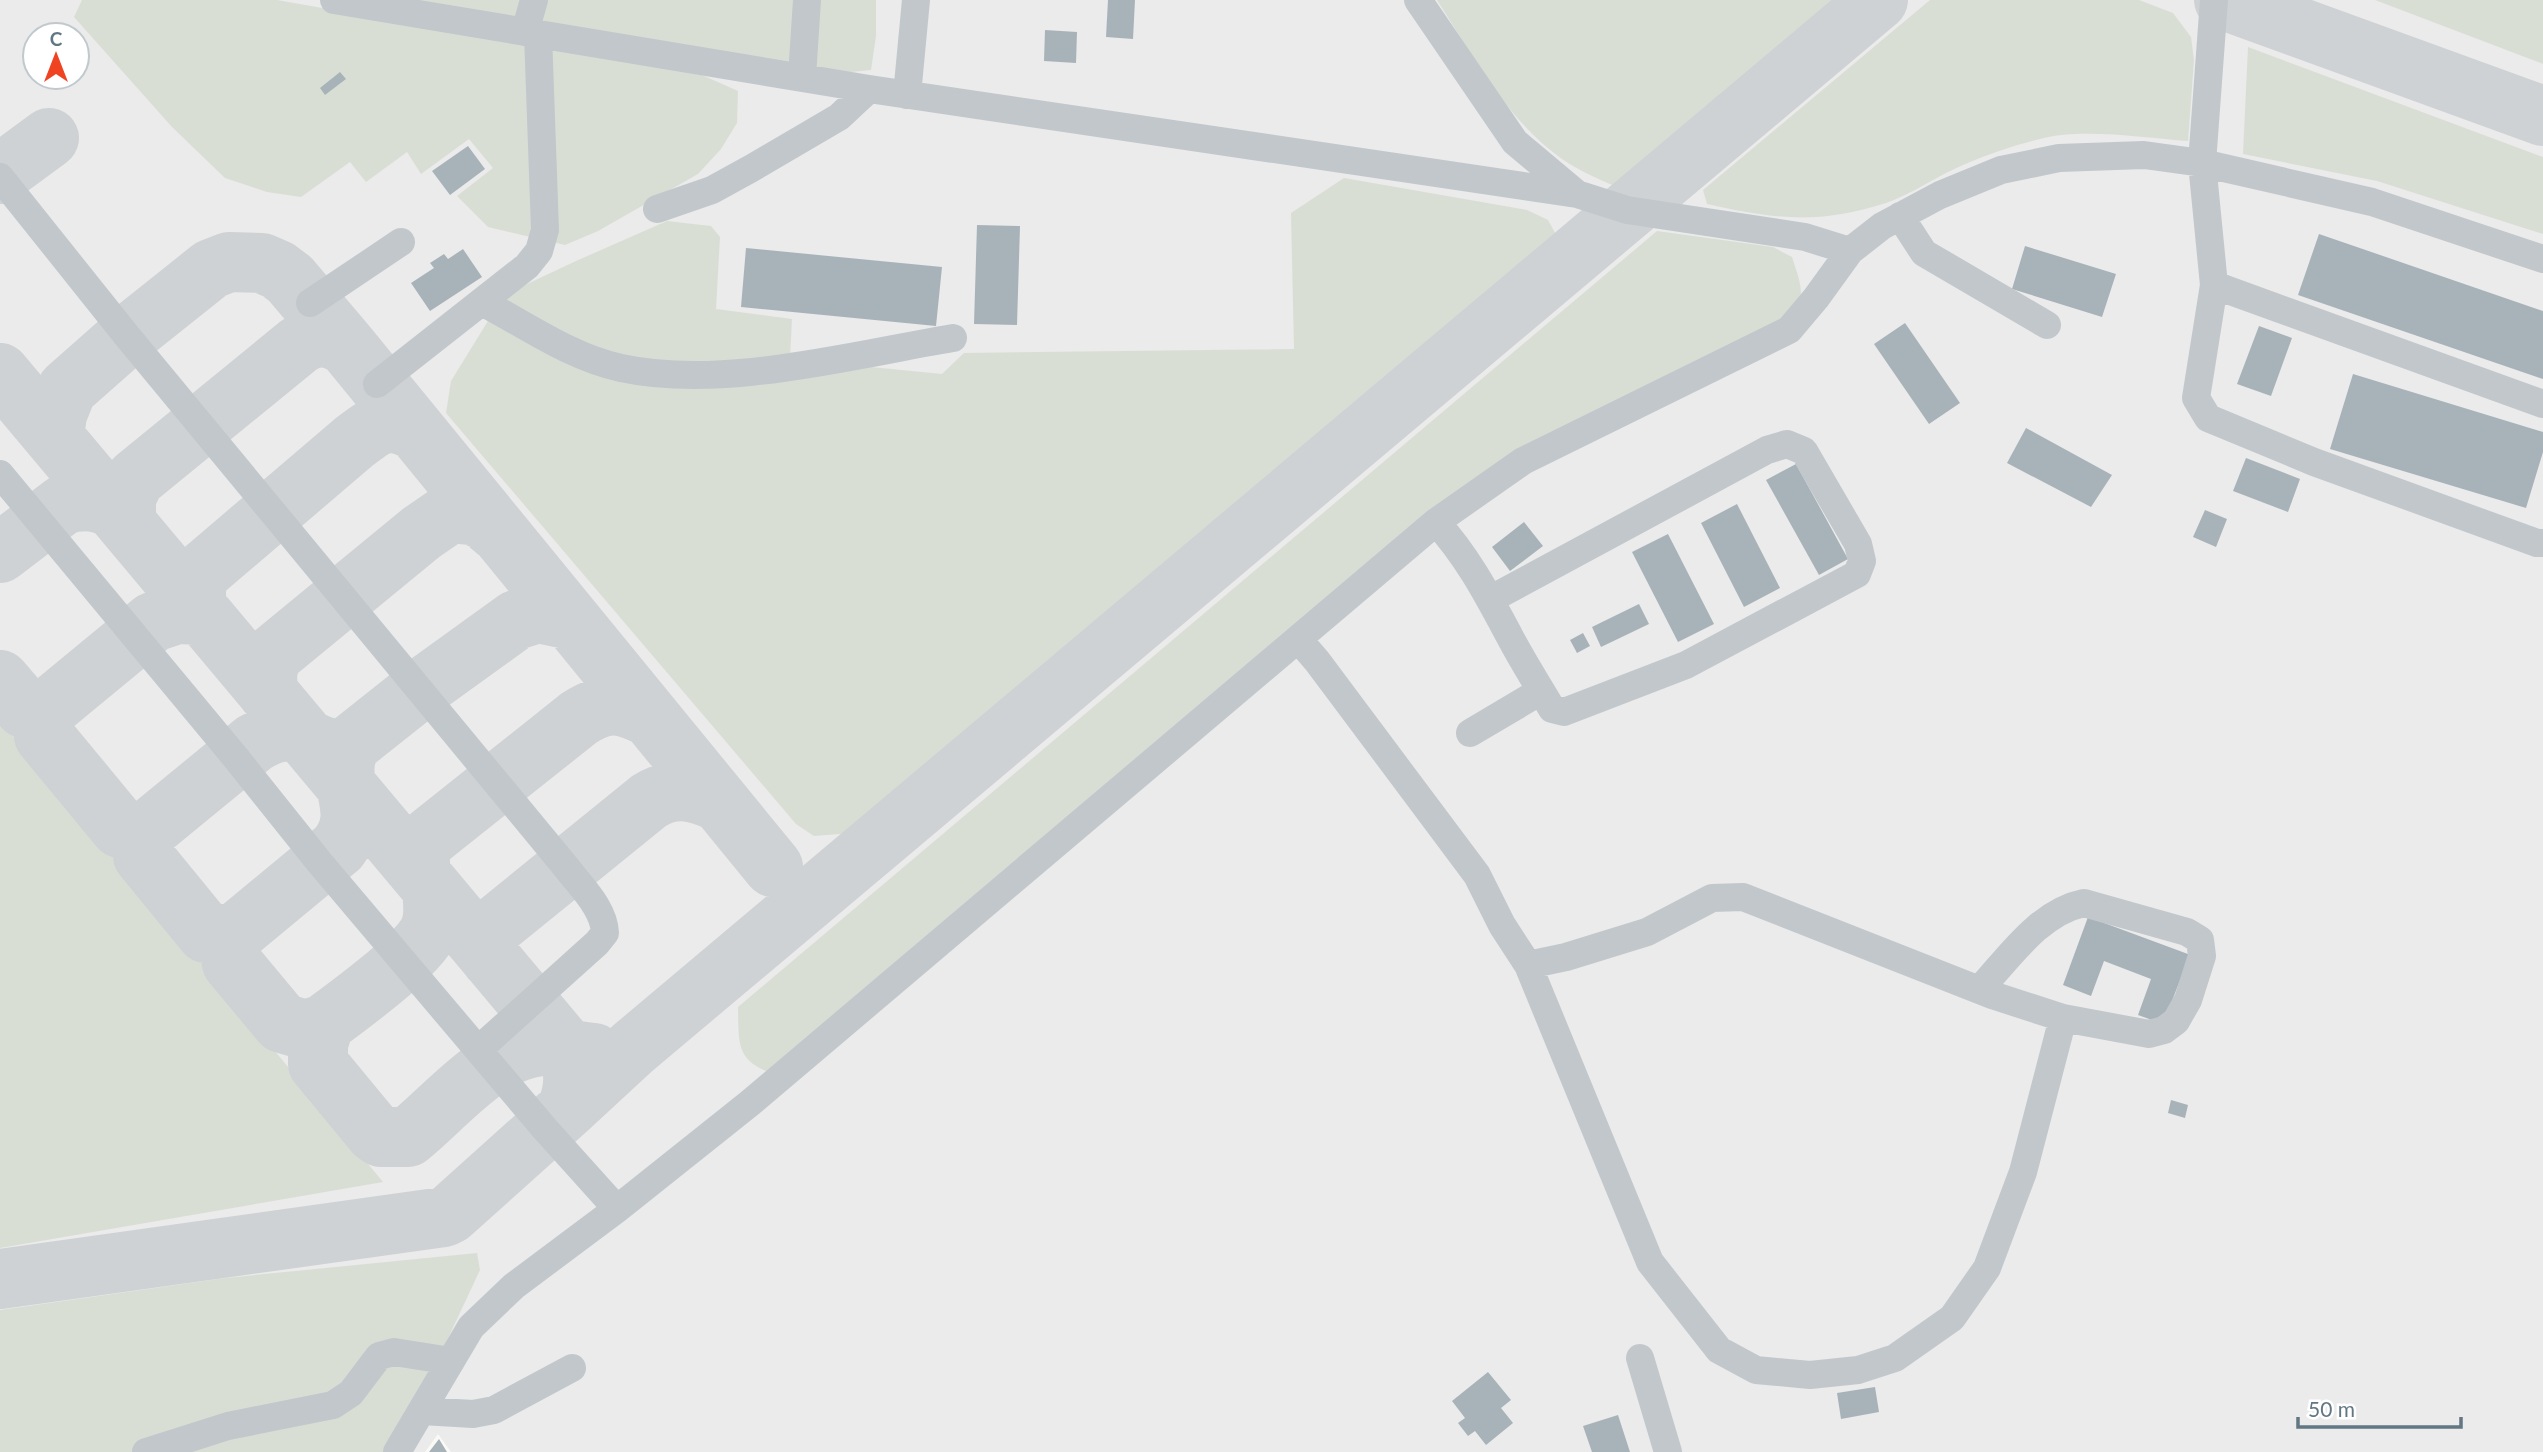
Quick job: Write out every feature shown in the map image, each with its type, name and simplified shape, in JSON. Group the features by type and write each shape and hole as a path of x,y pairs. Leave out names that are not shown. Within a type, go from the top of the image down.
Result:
{"lane":[{"path":"334,0 907,95 1577,194 1627,210 1805,237 1850,251"},
{"path":"377,384 527,266 539,251 545,230 531,33 534,0"},
{"path":"802,77 807,0"},
{"path":"907,95 916,0"},
{"path":"1418,0 1515,142 1577,194"},
{"path":"2214,0 2202,163 2214,285 2196,398 2208,418 2314,462 2543,543"},
{"path":"657,209 712,190 839,117 869,89"},
{"path":"397,1452 471,1326 514,1286 617,1209 761,1094 1436,522 1523,461 1789,330 1850,251 1882,226 1940,195 2001,170 2059,158 2144,155 2202,163 2372,202 2543,259"},
{"path":"0,177 135,346 597,906 605,921 605,933 597,943 478,1050"},
{"path":"1900,216 1924,253 2047,325"},
{"path":"310,303 401,242"},
{"path":"2214,285 2543,404"},
{"path":"482,302 570,350 619,368 681,376 766,370 953,338"},
{"path":"1436,522 1456,543 1491,599 1509,637 1552,709 1564,712 1686,665 1857,574 1862,561 1858,544 1804,451 1787,444 1767,450 1491,599"},
{"path":"0,474 320,863 617,1209"},
{"path":"1298,639 1477,875 1502,925 1528,965 1650,1262 1719,1350 1756,1370 1810,1375 1858,1370 1895,1358 1952,1318 1987,1268 2023,1172 2063,1018"},
{"path":"1470,733 1541,691"},
{"path":"1528,965 1566,957 1647,932 1712,898 1743,897 1981,988 1992,995 2063,1018 2149,1034 2164,1030 2176,1021 2188,1000 2202,956 2200,940 2187,932 2084,903 2067,906 2047,918 1981,988"},
{"path":"146,1452 228,1426 333,1405 351,1394 379,1356 394,1352 451,1361"},
{"path":"1640,1358 1668,1452"},
{"path":"422,1411 473,1414 494,1410 572,1368"}],"shaded area":[{"path":"0,0 2543,0 2543,1452 451,1452 438,1434 425,1452 0,1452"},
{"path":"82,0 277,0 702,75 738,91 737,123 721,149 698,174 598,231 565,245 488,227 457,196 493,168 469,139 421,174 407,152 366,182 350,162 301,197 267,192 225,178 172,127 91,36 91,21 78,21 74,17"},
{"path":"408,0 876,0 876,36 871,70 841,73"},
{"path":"1437,0 1844,0 1624,190 1569,164 1524,126 1492,86"},
{"path":"1930,0 2139,0 2173,13 2191,37 2194,60 2188,141 2096,134 2044,138 2013,146 1953,169 1886,203 1839,215 1775,216 1707,204 1703,190"},
{"path":"2375,0 2543,0 2543,64"},
{"path":"2248,47 2543,157 2543,234 2377,181 2243,154"},
{"path":"1344,178 1527,210 1548,220 1559,240 853,833 814,836 796,824 446,413 451,381 504,295 667,221 711,226 720,237 716,309 792,319 790,359 942,374 964,353 1294,349 1291,213"},
{"path":"1657,231 1773,247 1792,257 1801,289 1799,303 1777,327 1494,470 774,1074 761,1069 746,1057 740,1041 738,1007"},
{"path":"0,718 383,1182 0,1248"},
{"path":"477,1253 480,1270 420,1398 388,1452 0,1452 0,1310 225,1278"}],"building":[{"path":"1108,0 1135,0 1133,39 1106,37"},
{"path":"1045,30 1077,32 1076,63 1044,61"},
{"path":"340,72 346,79 325,95 320,88"},
{"path":"468,146 485,169 450,195 432,171"},
{"path":"977,225 1020,226 1017,325 974,324"},
{"path":"2319,234 2543,311 2543,379 2298,295"},
{"path":"2025,246 2116,274 2102,317 2012,289"},
{"path":"746,248 942,267 936,326 741,307"},
{"path":"463,249 482,277 430,311 411,283 434,268 430,263 444,254 448,259"},
{"path":"1905,323 1960,403 1929,424 1874,344"},
{"path":"2259,326 2292,338 2271,396 2237,384"},
{"path":"2353,374 2543,432 2543,452 2526,508 2330,449"},
{"path":"2026,428 2112,475 2091,507 2007,463"},
{"path":"2246,458 2300,479 2288,512 2233,491"},
{"path":"1796,464 1848,559 1819,575 1766,480"},
{"path":"1737,504 1780,588 1744,607 1701,523"},
{"path":"2205,510 2227,519 2216,547 2193,537"},
{"path":"1524,522 1543,546 1510,571 1492,547"},
{"path":"1668,534 1714,624 1678,642 1632,552"},
{"path":"1639,604 1649,624 1601,647 1592,627"},
{"path":"1583,633 1590,646 1577,653 1570,640"},
{"path":"2088,917 2196,957 2184,970 2163,1024 2138,1015 2151,979 2104,961 2091,996 2063,985"},
{"path":"2171,1100 2188,1105 2185,1118 2168,1113"},
{"path":"1488,1372 1511,1400 1501,1408 1513,1423 1486,1445 1475,1431 1468,1436 1458,1423 1465,1418 1452,1401"},
{"path":"1875,1387 1879,1412 1841,1419 1837,1393"},
{"path":"1618,1415 1630,1452 1592,1452 1583,1426"},
{"path":"439,1439 447,1452 429,1452"}],"taxiway":[{"path":"567,1109 633,1048 1878,0"},
{"path":"2224,0 2543,116"},
{"path":"0,174 49,138"},
{"path":"54,437 57,414 67,389 127,336 211,269 229,262 262,263 278,270 290,279 346,345 773,867"},
{"path":"126,523 126,497 135,479 299,345 311,339 322,338 346,345"},
{"path":"0,373 566,1048 572,1063 573,1078 567,1109 444,1217 0,1279"},
{"path":"198,609 196,589 204,570 354,442 383,424 397,424 416,431"},
{"path":"0,553 63,505 89,501 114,509"},
{"path":"268,693 268,668 275,653 421,533 450,513 472,515 484,520 498,532"},
{"path":"324,1024 306,1030 282,1023 232,963 229,948 233,935 338,848 347,834 350,808 344,771 351,744 419,690 516,620 538,613 571,620"},
{"path":"148,830 130,832 120,828 44,736 44,721 50,707 153,622 177,614 203,615"},
{"path":"0,680 24,708 37,710 50,707"},
{"path":"421,875 419,851 427,839 579,718 606,706 622,706 650,717"},
{"path":"233,935 206,933 143,856 148,830 254,743 275,733 293,732 331,748"},
{"path":"491,959 486,944 490,930 649,801 667,793 684,791 719,802"},
{"path":"432,889 433,917 425,937 384,978 324,1024 318,1044 318,1064 375,1133 381,1137 408,1137 471,1080 507,1056 526,1049 552,1046 594,1053"}]}
